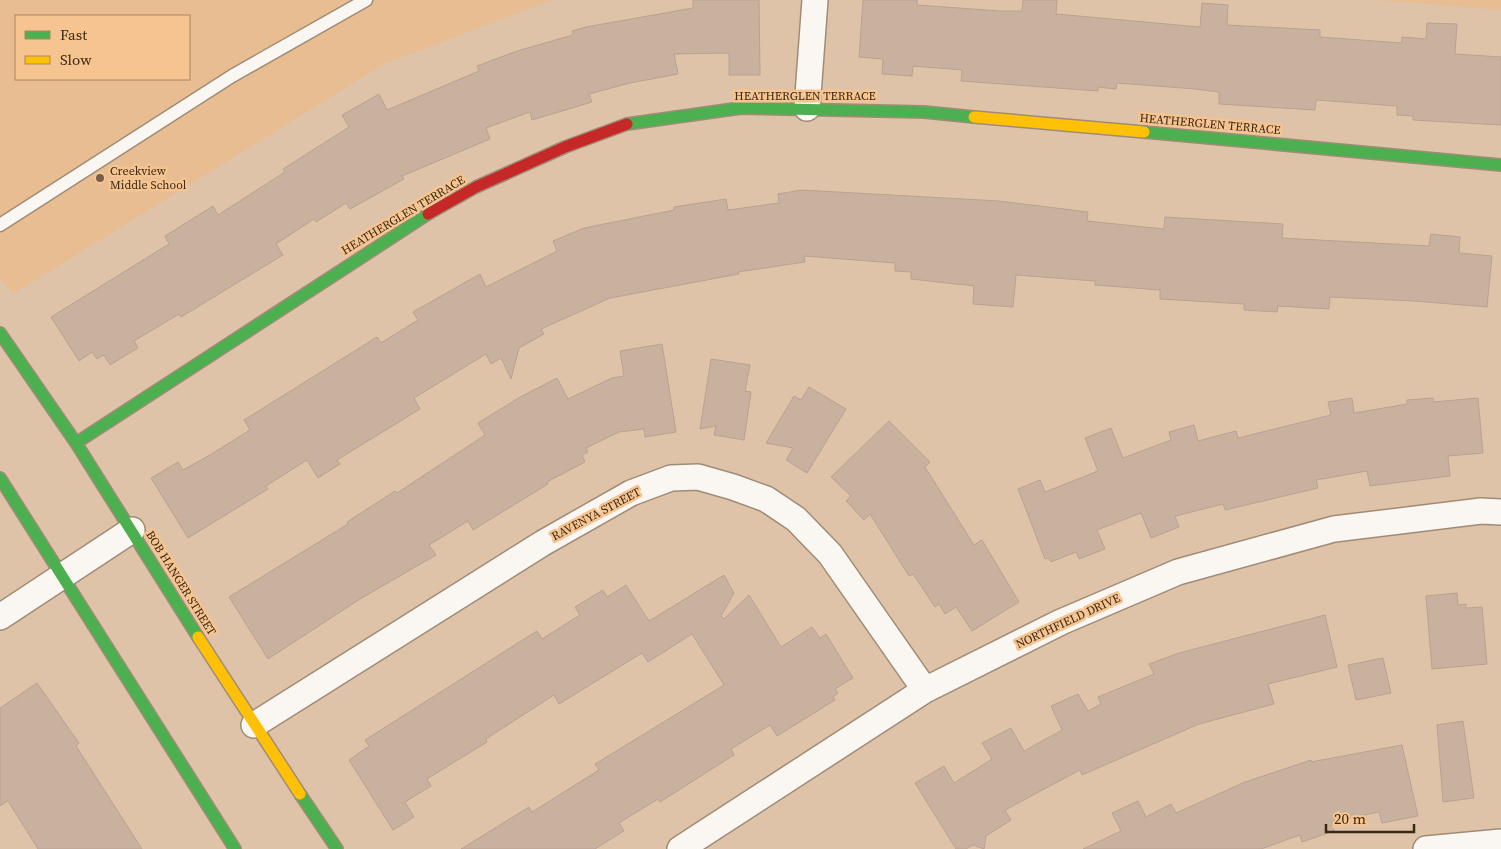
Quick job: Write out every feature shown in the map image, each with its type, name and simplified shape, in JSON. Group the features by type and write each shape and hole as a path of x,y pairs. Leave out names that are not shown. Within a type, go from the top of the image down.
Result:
{"street":[{"path":"806,108 815,0"},
{"name":"HEATHERGLEN TERRACE","path":"76,443 406,227 476,187 565,147 622,125 741,108 924,112 1501,165"},
{"name":"BOB HANGER STREET","path":"0,333 76,443 254,725 337,849"},
{"name":"RAVENYA STREET","path":"254,725 543,543 631,493 671,478 698,477 733,487 766,499 796,519 830,554 925,690"},
{"path":"0,478 235,849"},
{"name":"NORTHFIELD DRIVE","path":"680,849 925,690 1061,622 1178,572 1334,529 1481,511 1501,512"},
{"path":"0,617 132,530"},
{"path":"1426,849 1501,842"}],"lane":[{"path":"0,225 232,76 366,0"}],"shaded area":[{"name":"Creekview Middle School","path":"0,0 552,0 384,64 13,294 0,278"},
{"path":"1380,0 1501,0 1501,10"}],"building":[{"path":"693,0 759,0 760,75 729,75 729,53 674,54 678,74 630,83 589,94 592,102 532,120 530,112 486,128 490,139 402,176 404,179 350,209 346,203 316,222 314,219 276,244 283,255 181,317 179,314 134,341 138,348 110,365 104,355 97,359 92,352 79,361 51,317 169,244 165,236 213,206 218,215 285,172 283,169 349,127 342,115 379,94 387,110 479,71 477,66 517,51 573,35 572,31 693,8"},
{"path":"863,0 917,0 917,5 1022,11 1023,0 1057,0 1056,14 1200,27 1202,3 1228,5 1227,25 1320,30 1320,37 1402,43 1402,37 1426,39 1427,23 1457,24 1455,54 1501,57 1501,125 1413,120 1413,116 1397,115 1397,106 1316,100 1315,110 1219,104 1219,92 1195,89 1117,83 1116,89 1098,87 1098,91 961,81 962,70 913,66 912,76 882,74 883,59 859,57"},
{"path":"801,190 999,201 1088,212 1087,221 1164,229 1165,217 1283,224 1282,238 1429,246 1431,234 1460,237 1459,253 1492,256 1487,307 1330,297 1329,309 1278,306 1277,312 1244,310 1244,304 1160,299 1160,290 1095,285 1095,281 1016,275 1013,307 973,304 974,286 911,279 911,272 895,271 895,263 804,256 805,262 738,272 739,274 610,298 541,329 544,334 519,348 511,379 501,358 491,364 486,354 414,398 420,409 337,460 340,464 318,478 307,460 266,486 268,489 188,538 151,478 178,462 183,470 210,455 250,430 244,420 377,337 381,343 418,320 413,312 480,274 486,287 557,251 553,241 584,228 674,210 674,207 726,199 728,210 779,203 778,194"},
{"path":"662,344 676,432 645,437 644,429 619,432 586,448 588,452 582,455 585,462 547,482 548,484 473,530 468,521 429,545 436,555 360,599 268,659 229,597 348,524 347,522 395,491 397,493 485,435 478,423 520,397 557,378 568,399 612,378 624,376 620,351"},
{"path":"711,359 750,365 745,391 751,392 744,440 714,435 716,426 700,429"},
{"path":"809,387 846,409 807,473 786,460 793,448 766,443 794,396 801,400"},
{"path":"1352,398 1354,413 1407,404 1407,400 1433,398 1433,402 1478,398 1483,453 1448,456 1450,476 1370,486 1367,471 1316,480 1318,488 1225,510 1223,504 1175,516 1179,527 1151,538 1141,513 1097,530 1105,549 1079,559 1076,552 1051,562 1049,558 1045,559 1018,489 1040,480 1045,492 1098,471 1085,438 1111,428 1123,458 1171,440 1169,432 1194,425 1198,441 1236,431 1238,438 1331,415 1328,402"},
{"path":"889,421 930,462 925,467 974,545 982,540 1019,602 972,631 956,607 945,614 939,604 935,607 913,574 909,576 870,514 864,520 846,501 851,496 831,477"},
{"path":"724,575 734,593 721,616 724,619 749,595 781,647 812,627 820,638 826,634 853,678 835,689 838,693 833,697 835,700 777,736 770,725 731,749 734,755 660,802 658,799 619,823 624,831 595,849 461,849 529,807 532,812 599,770 595,764 724,685 692,634 648,662 642,653 559,704 554,695 486,739 487,742 427,779 431,786 405,802 414,817 393,830 349,760 369,746 365,740 521,641 537,631 542,639 580,615 575,607 603,590 607,597 626,585 649,621"},
{"path":"1457,593 1458,605 1466,604 1466,608 1482,607 1487,664 1432,669 1426,596"},
{"path":"1325,615 1337,667 1268,684 1274,704 1199,724 1082,775 1080,770 1005,810 1011,820 986,836 984,849 973,845 966,849 956,849 915,783 944,766 954,783 992,759 982,743 1011,728 1024,751 1062,730 1051,706 1078,694 1088,711 1101,704 1098,697 1154,674 1149,664 1179,653"},
{"path":"1383,658 1391,693 1356,700 1348,665"},
{"path":"37,683 79,743 76,746 142,849 38,849 8,801 0,806 0,708"},
{"path":"1463,721 1474,798 1443,802 1437,725"},
{"path":"1402,745 1418,816 1382,823 1379,812 1331,822 1334,831 1302,842 1300,835 1261,849 1083,849 1121,831 1112,813 1138,801 1146,817 1171,804 1176,813 1245,782 1311,760 1311,762"}],"traffic: fast":[{"path":"627,124 741,108 924,112 974,117"},
{"path":"1144,132 1501,165"},
{"path":"76,443 428,214"},
{"path":"0,333 76,443 198,637"},
{"path":"0,478 235,849"},
{"path":"300,794 337,849"}],"traffic: slow":[{"path":"974,117 1144,132"},
{"path":"198,637 300,794"}],"traffic: jam":[{"path":"428,214 476,187 565,147 627,124"}],"place":[{"name":"Creekview Middle School","path":"100,178"}]}
